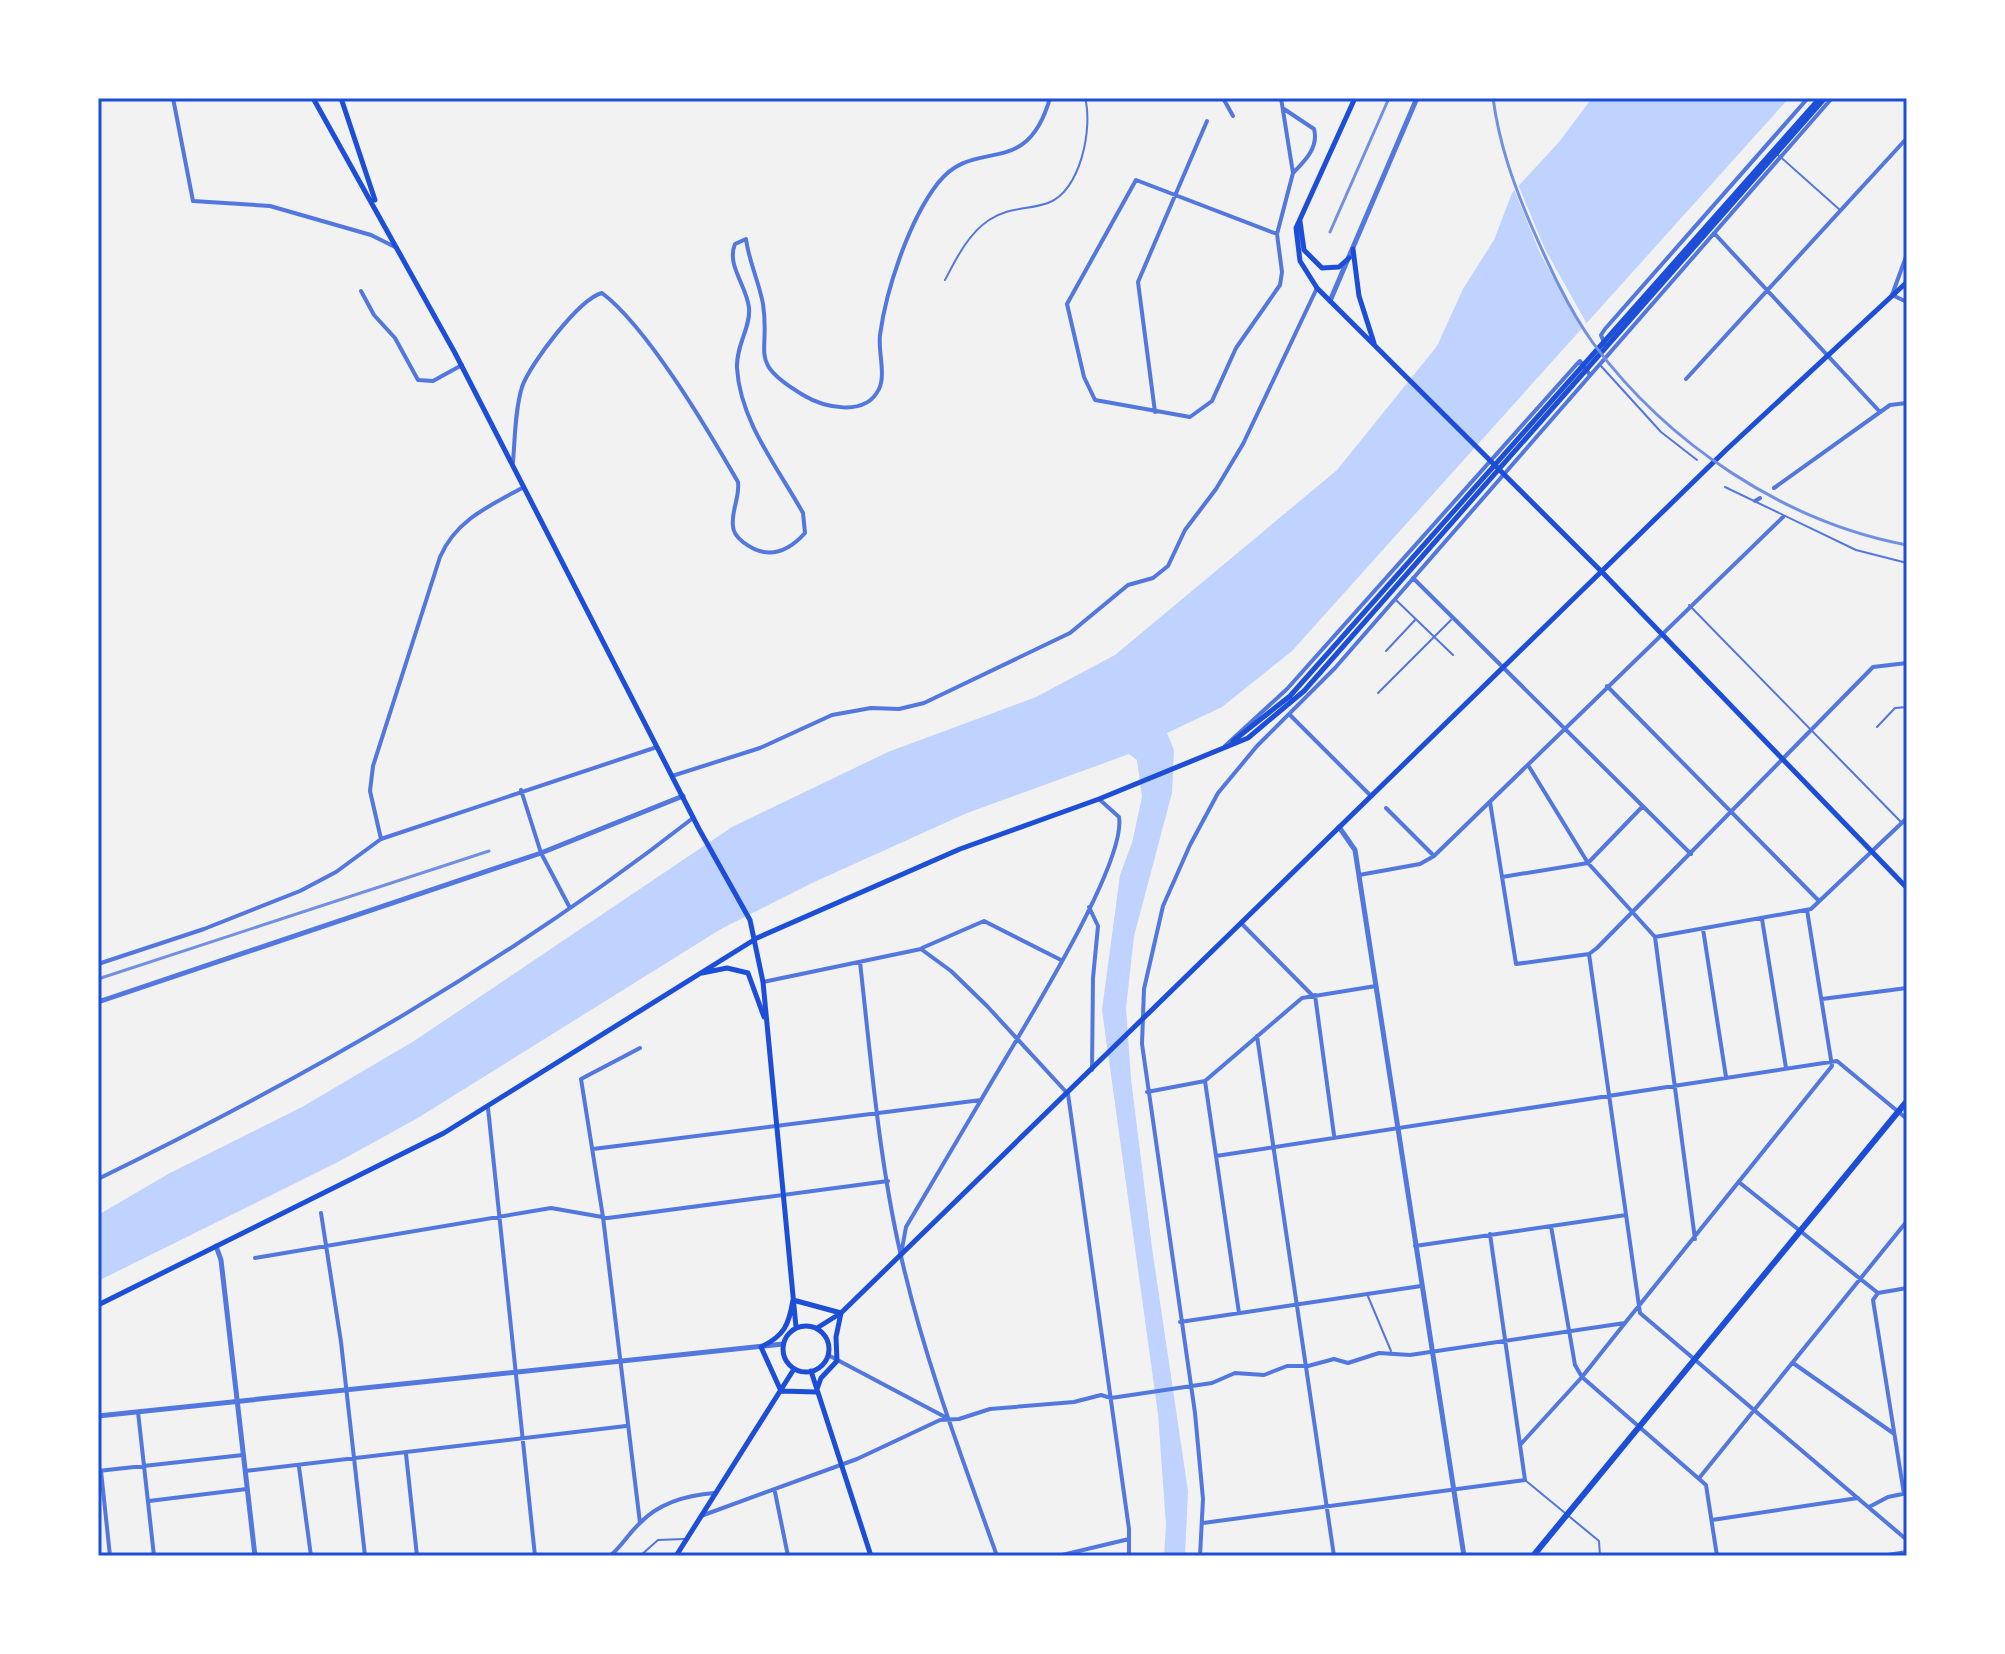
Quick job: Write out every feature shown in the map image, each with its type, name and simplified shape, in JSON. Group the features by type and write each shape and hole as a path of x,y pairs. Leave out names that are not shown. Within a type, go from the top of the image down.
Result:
{"main road":[{"path":"313,98 462,365 693,818 750,920 757,938 763,982 796,1327 783,1344 785,1359 794,1369 811,1371 822,1365 828,1355 827,1340 817,1328"},
{"path":"341,98 379,212"},
{"path":"1355,98 1300,216 1296,237 1298,251 1317,288 1602,572 1907,888"},
{"path":"98,1305 488,1108 757,938 946,855 1099,799 1264,728 1304,691 1822,98"},
{"path":"1300,216 1304,250 1322,268 1339,267 1349,258"},
{"path":"1353,249 1361,307 1375,348"},
{"path":"796,1327 817,1328 841,1313 1503,667 1826,355 1907,282"},
{"path":"1223,747 1290,696 1383,597"},
{"path":"697,974 727,968 748,973 767,1025"},
{"path":"1533,1556 1907,1101"},
{"path":"793,1300 841,1313"},
{"path":"781,1391 761,1347 780,1337 790,1318 793,1300"},
{"path":"816,1392 821,1378 837,1361 836,1337 841,1313"},
{"path":"676,1556 794,1369"},
{"path":"811,1371 871,1556"},
{"path":"781,1391 816,1392"}],"street":[{"path":"173,98 193,201 270,206 371,235 399,249"},
{"path":"512,465 525,380 573,312 592,295 602,293 638,331 738,482 739,496 732,528 738,539 767,554 784,550 805,533 806,526 803,513 760,441 740,382 737,352 749,308 731,254 735,244 746,239 763,307 762,339 770,370 778,380 823,405 849,407 863,404 874,396 881,380 880,336 886,296 907,242 937,184 950,171 971,160 1008,153 1025,144 1045,115 1050,98"},
{"path":"1223,98 1233,116"},
{"path":"1277,234 1136,180 1067,304 1084,377 1095,400 1190,417 1212,401 1236,348 1280,285 1282,272 1277,234 1293,173 1281,98"},
{"path":"1330,301 1417,98"},
{"path":"1613,350 1608,349 1601,335 1808,98"},
{"path":"1200,1556 1203,1523 1190,1384 1147,1092 1142,1019 1153,939 1169,891 1190,845 1231,776 1395,599 1832,98"},
{"path":"1284,109 1314,129 1316,137 1309,155 1293,173"},
{"path":"1155,412 1137,291 1207,121"},
{"path":"1686,379 1907,138"},
{"path":"1702,219 1880,412"},
{"path":"1907,254 1892,295 1907,302"},
{"path":"672,776 760,748 832,715 852,710 899,709 918,705 1070,633 1128,585 1153,578 1168,566 1185,530 1216,489 1243,444 1317,288"},
{"path":"361,291 374,315 395,338 418,380 433,381 462,365"},
{"path":"1223,747 1287,689 1580,361 1590,375"},
{"path":"1774,488 1890,405 1907,403"},
{"path":"381,839 370,791 373,766 446,542 464,522 524,487"},
{"path":"1359,875 1415,866 1434,856 1783,517"},
{"path":"1413,578 1691,854"},
{"path":"1490,802 1516,964 1589,954 1634,913 1873,667 1907,663"},
{"path":"1607,686 1819,901"},
{"path":"1290,715 1304,691"},
{"path":"1290,715 1371,796"},
{"path":"98,964 204,929 300,891 336,872 381,839 657,747"},
{"path":"1528,765 1588,863 1655,937 1695,1239"},
{"path":"521,790 541,853 570,908"},
{"path":"98,1002 541,853 683,796"},
{"path":"901,1255 906,1227 1061,960 1120,837 1119,817 1099,799"},
{"path":"1502,877 1588,863 1642,807"},
{"path":"1386,808 1434,856"},
{"path":"98,1179 250,1103 374,1033 570,908 693,818"},
{"path":"1655,937 1807,910 1907,818"},
{"path":"1339,827 1355,850 1464,1556"},
{"path":"1089,907 1098,926 1093,978 1092,1070"},
{"path":"1520,1445 1638,1309 1832,1066 1807,910"},
{"path":"1762,919 1786,1068"},
{"path":"763,982 921,949 984,921 1061,960"},
{"path":"1241,923 1313,995 1334,1136"},
{"path":"1702,929 1726,1077"},
{"path":"921,949 951,971 1017,1036 1068,1094 1111,1398 1129,1556"},
{"path":"1589,954 1638,1309 1643,1317 1907,1540"},
{"path":"860,962 877,1113 901,1255 949,1419 997,1556"},
{"path":"1147,1092 1205,1081 1296,1002 1313,995 1377,986"},
{"path":"1822,999 1907,988"},
{"path":"1257,1036 1334,1556"},
{"path":"640,1048 581,1079 603,1217 640,1523"},
{"path":"1216,1156 1831,1061 1837,1061 1907,1119"},
{"path":"1205,1081 1239,1313"},
{"path":"593,1149 981,1100"},
{"path":"488,1108 535,1556"},
{"path":"255,1258 560,1208 603,1217 888,1181"},
{"path":"1740,1183 1878,1293"},
{"path":"321,1213 365,1556"},
{"path":"1415,1246 1626,1215"},
{"path":"1700,1478 1907,1221"},
{"path":"1551,1226 1568,1330 1582,1377 1706,1485 1717,1556"},
{"path":"1203,1523 1525,1480 1490,1234"},
{"path":"216,1246 238,1400 255,1556"},
{"path":"1180,1322 1421,1286"},
{"path":"1869,1507 1888,1497 1905,1494 1873,1300 1878,1293 1907,1288"},
{"path":"701,1516 840,1466 949,1419 990,1409 1012,1410 1050,1401 1067,1403 1101,1395 1111,1398 1212,1383 1235,1373 1259,1375 1287,1366 1308,1366 1334,1359 1358,1361 1391,1352 1400,1355 1625,1323"},
{"path":"98,1416 783,1344"},
{"path":"828,1355 949,1419"},
{"path":"1793,1363 1894,1434"},
{"path":"138,1412 153,1556"},
{"path":"245,1471 626,1426"},
{"path":"406,1454 417,1556"},
{"path":"110,1556 99,1471 243,1455"},
{"path":"299,1467 311,1556"},
{"path":"149,1501 247,1489"},
{"path":"774,1491 788,1556"},
{"path":"610,1556 640,1523 677,1498 715,1493"},
{"path":"1712,1520 1858,1498"},
{"path":"1058,1556 1129,1539"},
{"path":"1881,1556 1907,1552"}],"lane":[{"path":"945,280 975,232 988,220 1019,207 1050,202 1063,190 1080,162 1090,133 1085,98"},
{"path":"1768,143 1780,158 1841,211"},
{"path":"1600,365 1661,432 1697,460"},
{"path":"1725,487 1856,550 1907,563"},
{"path":"1395,599 1453,655"},
{"path":"1689,605 1902,822"},
{"path":"1386,651 1416,618"},
{"path":"1378,693 1453,618"},
{"path":"1877,727 1895,708 1907,707"},
{"path":"1366,1293 1391,1352"},
{"path":"1525,1480 1599,1541 1600,1556"},
{"path":"640,1556 661,1539 687,1539"}],"water":[{"path":"1592,98 1789,98 1292,651 1222,707 1167,733 1174,750 1172,793 1134,936 1126,1008 1131,1079 1152,1248 1188,1491 1185,1556 1164,1556 1166,1525 1158,1414 1102,1010 1120,875 1132,843 1142,797 1137,760 1129,754 967,813 812,883 721,929 416,1119 338,1162 98,1281 98,1215 170,1173 302,1107 414,1041 732,827 888,752 1036,697 1115,655 1337,470 1437,346 1463,289 1494,240 1512,193 1559,142"}],"pier":[{"path":"1517,182 1545,249 1588,326 1583,332 1540,253 1513,187"}],"railway":[{"path":"1330,232 1389,98"},
{"path":"1493,98 1508,163 1544,255 1584,329 1623,379 1656,414 1692,445 1773,497 1816,518 1861,534 1907,545"},
{"path":"98,979 489,851"}]}
